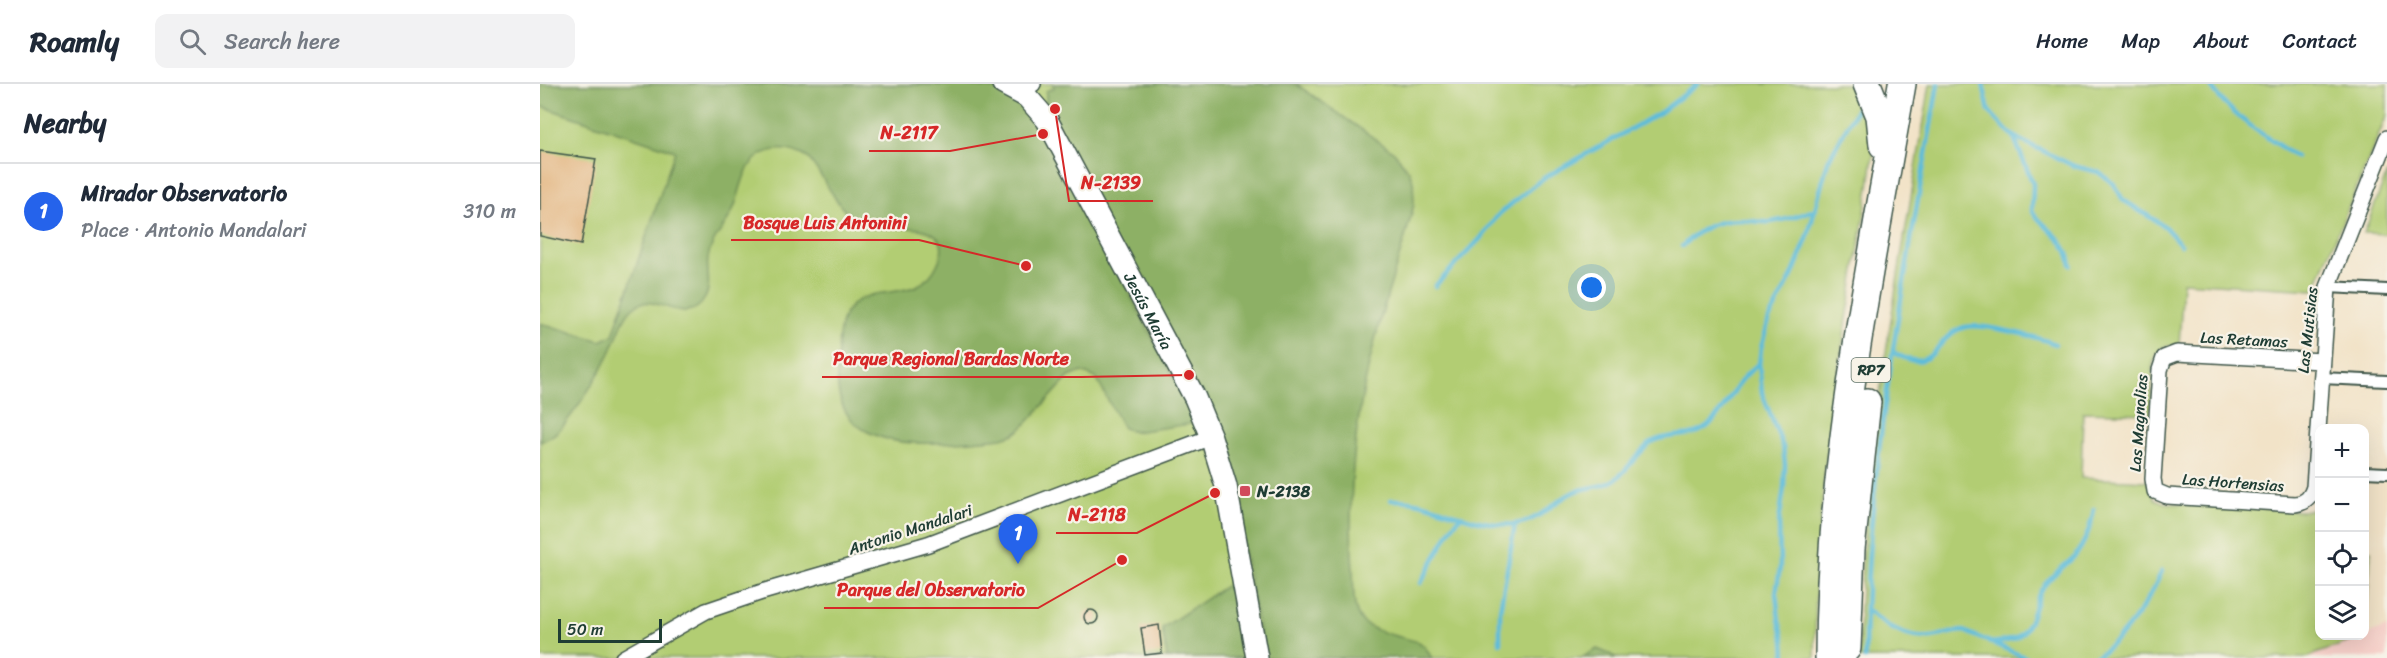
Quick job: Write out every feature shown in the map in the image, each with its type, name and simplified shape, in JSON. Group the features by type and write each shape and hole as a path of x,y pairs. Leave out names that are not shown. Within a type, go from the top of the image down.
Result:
{"highway":[{"path":"1867,84 1877,106 1882,127 1882,204"},
{"name":"RP7","path":"1829,658 1830,569 1840,464 1851,383 1902,84"},
{"name":"RP7","path":"1847,658 1851,549 1861,445 1919,84"}],"main road":[{"name":"Jesús María","path":"1019,86 1047,120 1195,398 1211,437 1227,494 1257,658"}],"street":[{"name":"Las Mutisias","path":"2319,424 2328,287 2387,138"},
{"path":"2328,287 2387,290"},
{"name":"Las Retamas","path":"2164,358 2177,353 2322,361"},
{"name":"Las Magnolias","path":"2155,490 2153,479 2160,365 2164,358"},
{"path":"2321,378 2387,381"},
{"name":"Antonio Mandalari","path":"623,658 705,611 950,536 1211,437"},
{"path":"2369,472 2387,473"},
{"name":"Las Mutisias","path":"2308,499 2315,478"},
{"name":"Las Hortensias","path":"2155,490 2167,496 2283,503 2300,503 2308,499"}],"shaded area":[{"path":"2387,627 2387,658 2305,658 2354,640 2369,640 2369,634"}],"green space":[{"path":"540,84 1864,84 1877,124 1825,468 1816,570 1815,658 540,658"},
{"path":"540,84 960,85 995,89 1036,115 1197,423 1134,432 1123,428 1096,378 1082,372 1069,377 1022,428 1002,438 948,443 903,442 879,437 857,425 843,407 838,385 837,361 844,315 861,299 908,289 929,277 941,254 941,243 928,231 873,228 857,223 842,207 808,158 788,150 778,150 761,155 748,169 733,210 709,252 708,289 698,307 690,311 680,311 652,303 635,306 624,319 609,355 581,402 557,432 540,442 540,323 601,341 613,335 675,151 540,106"},
{"path":"1053,84 1296,84 1394,152 1409,171 1413,181 1414,204 1384,306 1362,397 1354,454 1351,541 1355,602 1360,619 1379,631 1419,642 1432,658 1264,658 1234,500 1046,104 1046,91 1054,88"},
{"path":"1930,84 2387,84 2387,115 2314,290 2183,282 2179,345 2163,347 2156,354 2153,364 2150,414 2083,412 2081,478 2147,481 2155,499 2165,503 2303,511 2315,508 2315,640 2354,640 2305,658 1859,658 1866,514 1894,298"},
{"path":"2387,173 2387,234 2364,233"},
{"path":"2369,551 2371,551 2369,579"},
{"path":"1236,579 1250,658 1165,658 1167,657 1162,628"},
{"path":"1597,649 1619,658 1581,658"}],"building":[{"path":"540,151 596,159 581,245 540,236"},
{"path":"1091,610 1096,612 1098,617 1096,622 1091,624 1086,622 1084,617 1086,612"},
{"path":"1159,625 1162,653 1145,655 1141,628"}],"waterway":[{"path":"1435,286 1480,239 1499,214 1542,179 1661,112 1698,84"},
{"path":"1865,658 1867,585 1880,441 1901,298 1938,84"},
{"path":"1983,84 1989,111 2007,131 2020,140 2074,166 2098,172 2114,184 2123,200 2164,226 2181,245"},
{"path":"2209,84 2238,116 2296,157"},
{"path":"1785,658 1776,593 1780,568 1779,522 1785,464 1783,447 1762,393 1759,364 1761,348 1769,319 1792,276 1807,239 1828,161 1861,101"},
{"path":"2013,135 2033,184 2032,211 2061,241 2071,265"},
{"path":"1682,246 1694,235 1722,222 1730,220 1771,222 1816,209"},
{"path":"1893,352 1907,359 1918,361 1934,353 1955,331 1973,326 2010,331 2055,344"},
{"path":"1391,500 1423,504 1483,522 1499,524 1524,522 1540,515 1574,492 1612,481 1622,474 1642,450 1652,442 1666,437 1687,435 1708,426 1744,377 1759,364"},
{"path":"1990,643 2014,639 2026,628 2043,587 2075,556 2082,545 2090,528 2094,509"},
{"path":"1421,583 1452,527 1460,517"},
{"path":"1500,643 1500,610 1515,524"},
{"path":"2094,658 2116,641 2134,619 2162,571"},
{"path":"1867,610 1896,631 1905,634 1931,637 1964,631 2027,658"}],"place":[{"name":"N-2139","path":"1055,109"},
{"name":"N-2117","path":"1043,134"},
{"name":"Bosque Luis Antonini","path":"1026,266"},
{"name":"Parque Regional Bardas Norte","path":"1189,375"},
{"name":"N-2138","path":"1245,491"},
{"name":"N-2118","path":"1215,493"},
{"name":"Parque del Observatorio","path":"1122,560"},
{"name":"Mirador Observatorio","path":"1018,564"}]}
